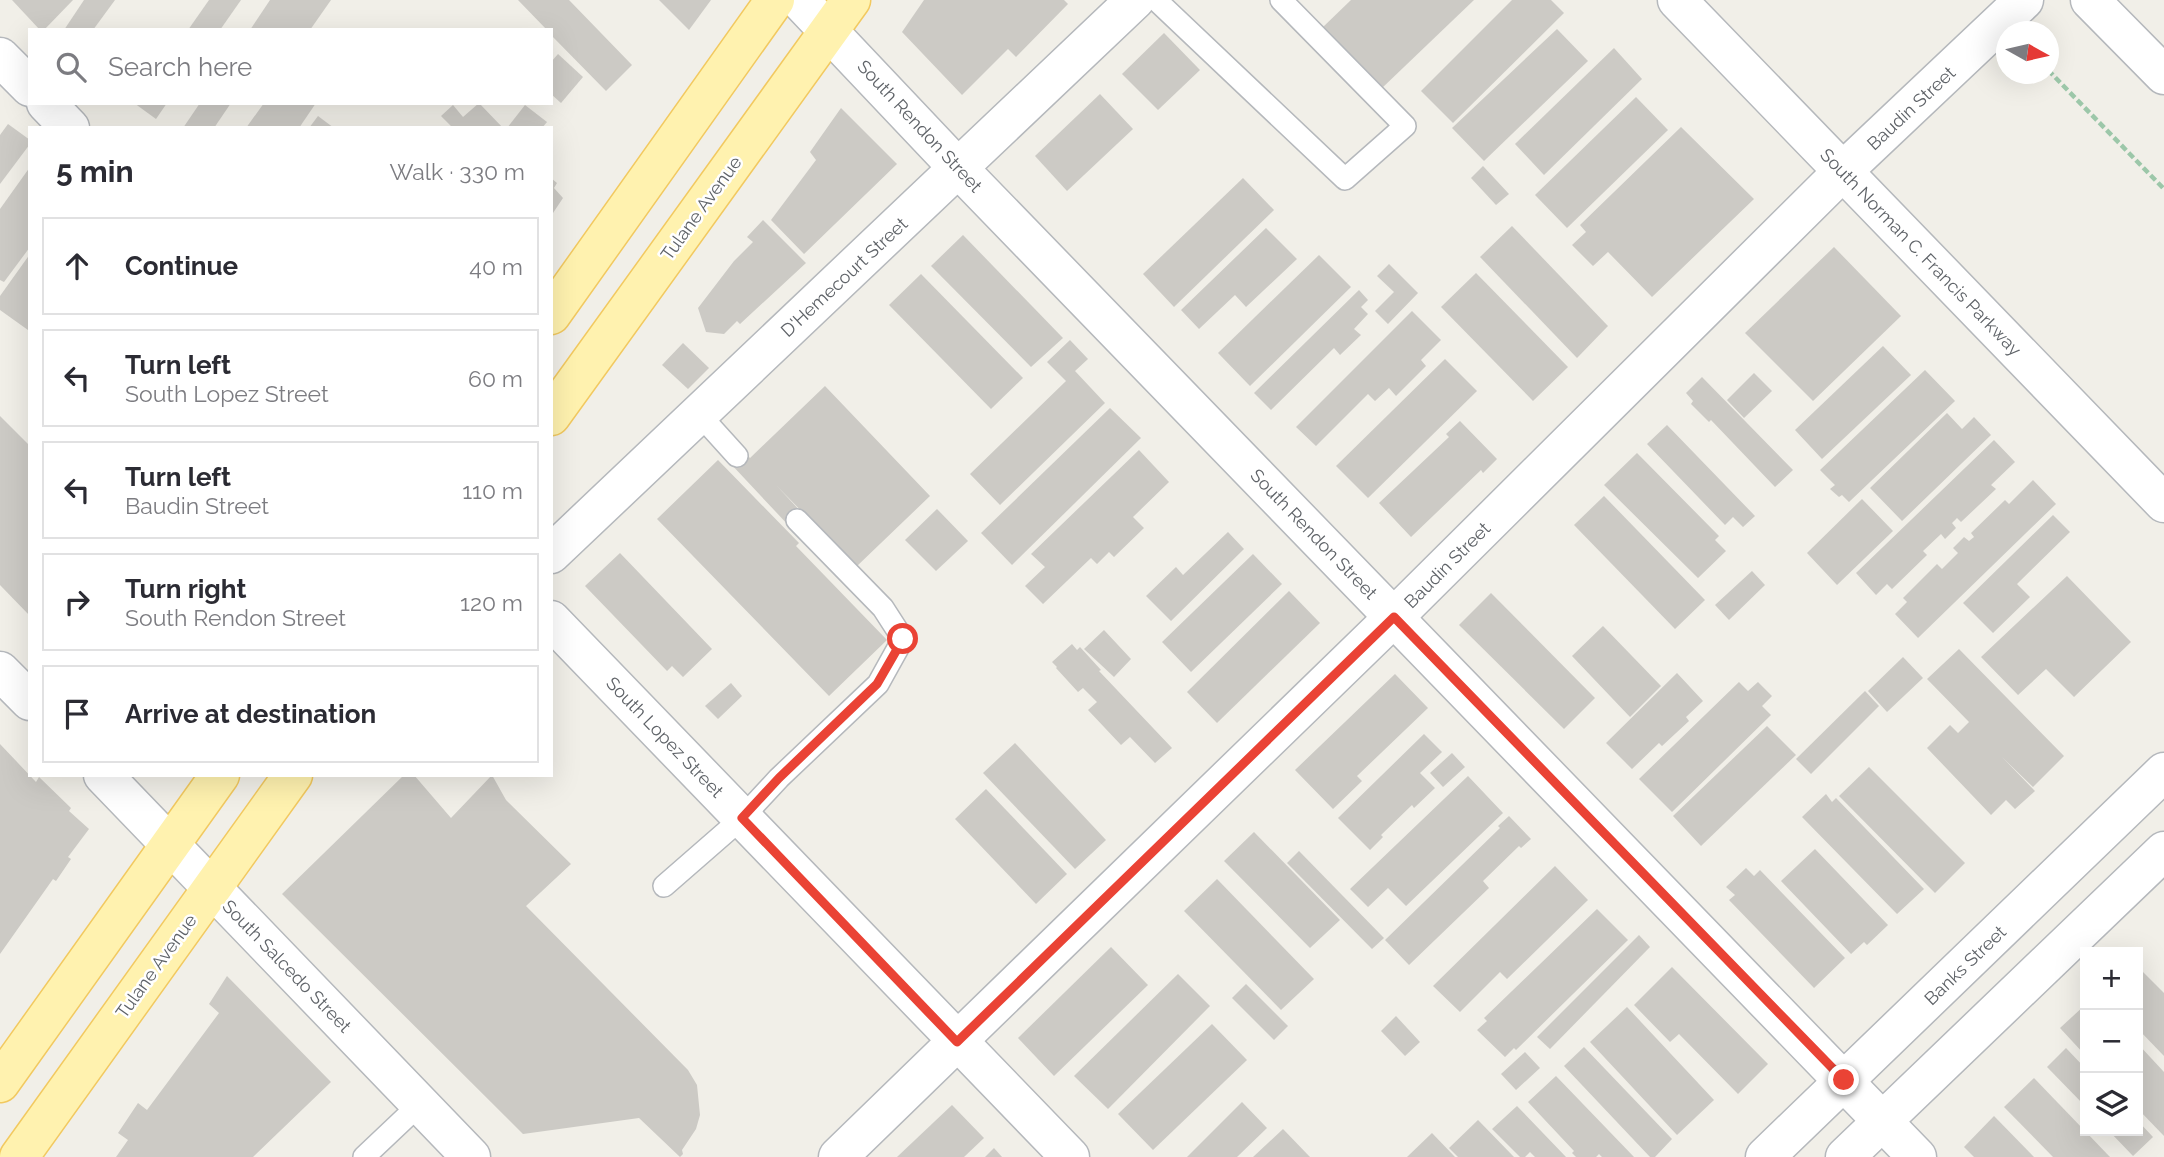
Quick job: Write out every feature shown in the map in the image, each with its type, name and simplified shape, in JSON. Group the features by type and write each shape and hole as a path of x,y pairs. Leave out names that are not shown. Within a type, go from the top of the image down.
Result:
{"main road":[{"path":"553,312 775,0"},
{"name":"Tulane Avenue","path":"553,413 840,15"},
{"path":"0,1083 219,777"},
{"name":"Tulane Avenue","path":"19,1157 292,777"}],"street":[{"path":"799,0 840,15"},
{"name":"D'Hemecourt Street","path":"553,552 1135,0"},
{"name":"South Norman C. Francis Parkway","path":"1677,0 2164,503"},
{"name":"Baudin Street","path":"838,1157 1394,617 1843,171 2024,0"},
{"path":"2090,0 2164,75"},
{"name":"South Rendon Street","path":"840,15 959,169 1917,1157"},
{"path":"0,57 28,85"},
{"path":"48,105 68,126"},
{"name":"South Lopez Street","path":"553,622 1070,1157"},
{"path":"0,671 28,699"},
{"name":"Banks Street","path":"1765,1157 2164,772"},
{"name":"South Salcedo Street","path":"105,777 471,1157"},
{"path":"268,810 304,777"},
{"path":"1845,1157 2164,851"}],"lane":[{"path":"1156,0 1345,179 1405,126 1281,0"},
{"path":"699,414 737,456"},
{"path":"664,886 742,818 779,778 877,684 903,639 883,608 797,520"},
{"path":"363,1157 420,1104"}],"path":[{"path":"2059,80 2164,189"}],"building":[{"path":"12,0 73,0 46,28 38,28"},
{"path":"84,0 115,0 94,28 65,28"},
{"path":"209,0 241,0 221,28 189,28"},
{"path":"270,0 331,0 311,28 251,28"},
{"path":"518,0 569,0 632,65 606,91 553,37 553,28 545,28"},
{"path":"659,0 711,0 689,30"},
{"path":"924,0 1064,0 1068,4 1016,57 1008,49 962,95 902,32"},
{"path":"1351,0 1474,0 1381,89 1322,28"},
{"path":"1512,0 1551,0 1564,13 1453,123 1421,91"},
{"path":"1557,29 1588,61 1484,161 1452,128"},
{"path":"1164,33 1200,70 1158,110 1122,74"},
{"path":"1614,48 1642,79 1544,175 1515,144"},
{"path":"558,54 583,77 561,103 553,96 553,60"},
{"path":"1100,94 1133,129 1067,191 1035,156"},
{"path":"1636,97 1668,130 1567,228 1535,195"},
{"path":"137,105 166,105 156,119"},
{"path":"199,105 230,105 215,126 184,126"},
{"path":"263,105 315,105 300,126 247,126"},
{"path":"453,105 463,117 477,105 481,105 501,126 451,126 441,116"},
{"path":"525,105 547,122 544,126 509,126"},
{"path":"841,108 897,164 804,254 771,220 816,160 810,152"},
{"path":"318,116 331,126 310,126"},
{"path":"8,124 28,139 28,147 0,184 0,135"},
{"path":"1681,127 1754,199 1652,297 1608,252 1593,266 1572,245 1586,232 1580,225"},
{"path":"1483,166 1509,194 1496,205 1471,178"},
{"path":"28,170 28,250 4,282 0,280 0,209"},
{"path":"1243,178 1274,210 1174,307 1143,274"},
{"path":"553,180 557,183 554,188 563,198 553,213"},
{"path":"763,220 806,263 740,324 737,321 724,334 706,332 698,308 734,261 753,242 747,237"},
{"path":"1512,226 1608,326 1577,358 1480,257"},
{"path":"1266,228 1297,259 1246,307 1235,295 1199,329 1181,310"},
{"path":"963,235 1063,338 1031,367 931,266"},
{"path":"1834,247 1901,316 1813,401 1745,333"},
{"path":"1319,255 1351,287 1250,386 1218,353"},
{"path":"28,257 28,330 0,310 0,296"},
{"path":"1389,264 1418,293 1388,324 1375,311 1394,292 1377,276"},
{"path":"1476,273 1568,367 1533,401 1441,307"},
{"path":"921,274 1023,378 991,409 889,305"},
{"path":"1359,290 1368,300 1361,307 1368,314 1354,329 1361,335 1340,355 1334,348 1271,410 1254,393"},
{"path":"1412,311 1441,340 1421,360 1426,366 1396,396 1389,388 1375,401 1368,394 1316,446 1296,427"},
{"path":"1070,340 1088,359 1075,371 1105,403 1000,505 970,474 1066,381 1047,362"},
{"path":"683,343 709,368 688,389 662,365"},
{"path":"1883,346 1911,375 1822,459 1795,430"},
{"path":"1445,359 1477,391 1368,498 1336,466"},
{"path":"1925,370 1955,401 1849,502 1842,495 1839,497 1830,489 1835,485 1820,470"},
{"path":"1754,373 1772,391 1744,418 1727,400"},
{"path":"1702,377 1793,470 1775,487 1711,420 1709,422 1691,404 1693,401 1686,393"},
{"path":"825,386 930,496 856,567 776,485 803,514 790,527 730,463 742,450 750,458"},
{"path":"1110,408 1141,438 1012,565 981,533"},
{"path":"1947,413 1962,429 1974,417 1991,435 1902,521 1870,488"},
{"path":"0,416 28,444 28,614 0,585"},
{"path":"1460,421 1497,459 1483,473 1481,470 1411,537 1379,503 1449,437 1446,434"},
{"path":"1667,425 1755,516 1743,527 1733,517 1725,525 1647,444"},
{"path":"1994,440 2015,462 1991,485 1996,489 1961,522 1957,518 1952,523 1956,528 1945,539 1941,534 1923,551 1927,555 1892,589 1887,584 1876,595 1856,573"},
{"path":"1139,450 1169,482 1133,517 1144,528 1114,557 1109,552 1097,564 1091,558 1043,604 1025,586 1045,567 1031,554"},
{"path":"1637,453 1719,536 1715,540 1726,551 1698,578 1604,485"},
{"path":"718,460 799,543 796,546 887,640 829,696 657,519"},
{"path":"2033,480 2056,504 1918,638 1895,614 1907,602 1903,598 1937,564 1942,569 1958,553 1953,548 1964,537 1969,541 1974,537 1971,533 2005,500 2009,504"},
{"path":"1604,496 1705,600 1675,629 1574,525"},
{"path":"1862,499 1893,531 1837,585 1807,553"},
{"path":"937,509 968,541 936,571 905,540"},
{"path":"2053,515 2070,532 2017,584 2030,597 1993,633 1963,603"},
{"path":"1228,532 1244,549 1171,621 1146,596 1176,567 1183,575"},
{"path":"620,553 712,649 683,677 672,666 667,671 585,586"},
{"path":"1253,554 1282,584 1191,672 1162,642"},
{"path":"1752,571 1765,585 1729,620 1715,605"},
{"path":"2067,576 2131,642 2074,697 2046,669 2018,695 1981,657"},
{"path":"1289,591 1320,623 1217,723 1187,692"},
{"path":"1491,593 1595,698 1564,729 1459,625"},
{"path":"1603,626 1661,686 1630,717 1572,656"},
{"path":"1104,630 1131,659 1114,677 1084,649"},
{"path":"1072,644 1077,650 1080,647 1101,670 1099,671 1172,748 1155,763 1130,737 1121,745 1088,710 1097,702 1083,688 1078,692 1056,668 1052,662"},
{"path":"1959,649 2064,756 2033,787 2002,757 2035,791 2015,809 2006,800 1991,815 1927,748 1950,725 1958,733 1969,722 1927,679"},
{"path":"1903,657 1923,678 1887,712 1868,691"},
{"path":"1677,673 1703,701 1686,717 1689,721 1662,746 1659,743 1632,769 1606,743"},
{"path":"1395,674 1428,708 1357,776 1362,781 1333,809 1295,770"},
{"path":"1739,682 1748,691 1758,682 1772,696 1762,706 1771,715 1672,812 1639,779"},
{"path":"731,683 742,696 718,719 705,706"},
{"path":"1865,691 1879,706 1811,774 1796,759"},
{"path":"1767,726 1796,755 1701,846 1673,816"},
{"path":"1424,734 1442,752 1420,773 1435,788 1414,808 1412,805 1381,835 1383,837 1370,850 1338,818"},
{"path":"1015,743 1106,840 1075,869 983,773"},
{"path":"0,744 28,774 28,777 36,782 39,777 89,829 68,857 71,859 56,881 53,879 0,954"},
{"path":"1452,753 1465,767 1443,787 1430,773"},
{"path":"1869,767 1965,863 1935,893 1839,796"},
{"path":"1468,776 1503,813 1406,906 1388,888 1368,907 1350,889"},
{"path":"402,777 416,777 451,818 490,777 493,777 506,800 571,864 526,906 688,1070 697,1085 700,1115 696,1129 682,1150 683,1154 680,1157 639,1118 523,1134 282,894"},
{"path":"986,789 1067,874 1036,904 955,819"},
{"path":"1826,794 1832,802 1836,798 1924,889 1897,914 1802,817"},
{"path":"1509,816 1531,839 1521,848 1519,846 1483,881 1489,888 1409,965 1385,940 1500,828 1498,826"},
{"path":"1254,832 1340,920 1310,948 1224,861"},
{"path":"1815,849 1888,925 1867,945 1864,942 1851,954 1781,881"},
{"path":"1299,851 1384,938 1372,949 1287,863"},
{"path":"1555,866 1588,900 1507,979 1500,972 1460,1012 1433,986"},
{"path":"1746,868 1754,876 1760,870 1845,958 1814,988 1729,900 1735,895 1726,887"},
{"path":"1217,879 1314,979 1281,1010 1184,911"},
{"path":"1597,909 1628,940 1516,1050 1514,1048 1505,1057 1477,1030 1487,1021 1484,1018"},
{"path":"1639,935 1650,947 1550,1049 1537,1037"},
{"path":"1111,947 1148,985 1054,1076 1018,1038"},
{"path":"1672,967 1768,1064 1738,1094 1679,1034 1670,1042 1634,1005"},
{"path":"2143,972 2164,993 2164,1056 2143,1034"},
{"path":"1178,974 1210,1006 1108,1109 1074,1076"},
{"path":"227,976 331,1082 253,1157 116,1157 128,1140 118,1133 138,1103 147,1110 219,1013 209,1004"},
{"path":"1246,984 1288,1026 1274,1040 1232,998"},
{"path":"1627,1007 1714,1100 1677,1135 1590,1042"},
{"path":"2080,1010 2080,1050 2060,1028"},
{"path":"1396,1016 1420,1042 1405,1056 1381,1031"},
{"path":"1212,1024 1247,1060 1153,1150 1118,1114"},
{"path":"1584,1047 1672,1139 1655,1157 1650,1157 1564,1066"},
{"path":"2066,1048 2080,1063 2080,1101 2047,1067"},
{"path":"2143,1049 2164,1072 2164,1136 2143,1114"},
{"path":"1525,1052 1540,1068 1516,1090 1501,1074"},
{"path":"1556,1076 1634,1157 1602,1157 1599,1154 1596,1157 1576,1157 1572,1153 1574,1151 1528,1102"},
{"path":"2034,1078 2080,1126 2080,1136 2090,1136 2110,1157 2053,1157 2004,1107"},
{"path":"1242,1102 1267,1128 1237,1157 1187,1157"},
{"path":"952,1105 984,1138 964,1157 897,1157"},
{"path":"1517,1106 1566,1157 1535,1157 1530,1152 1525,1157 1520,1157 1492,1129"},
{"path":"1994,1116 2034,1157 1974,1157 1964,1147"},
{"path":"1478,1120 1514,1157 1458,1157 1449,1148"},
{"path":"2143,1126 2153,1137 2133,1156 2114,1136 2143,1136"},
{"path":"1283,1129 1310,1157 1253,1157"},
{"path":"1432,1133 1455,1157 1407,1157"},
{"path":"994,1148 1002,1157 985,1157"}],"route":[{"path":"903,639 877,684 779,778 742,818 957,1042 1394,617 1844,1080"}]}
